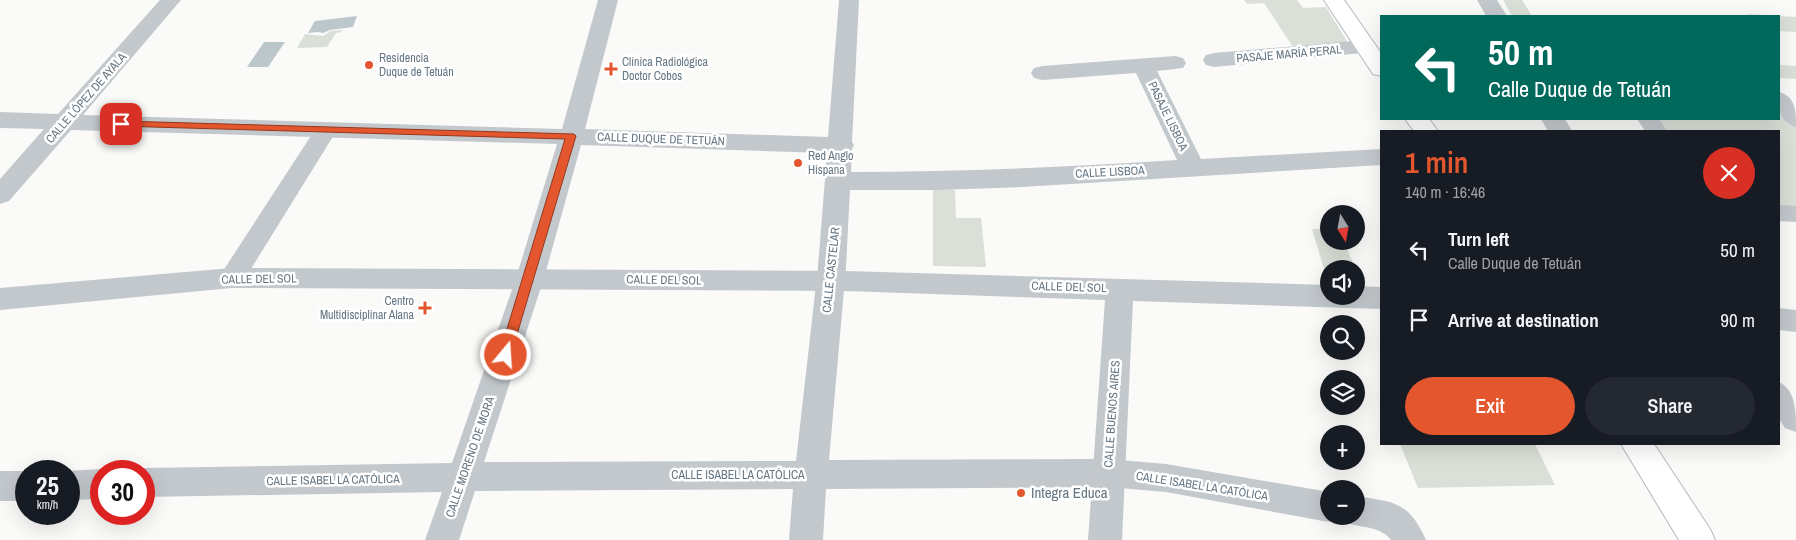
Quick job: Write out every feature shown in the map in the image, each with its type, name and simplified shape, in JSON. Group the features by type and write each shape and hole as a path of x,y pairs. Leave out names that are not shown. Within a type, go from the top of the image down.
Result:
{"main road":[{"path":"1334,0 1380,68"},
{"path":"1638,445 1698,540"}],"street":[{"name":"CALLE LÓPEZ DE AYALA","path":"0,195 171,0"},
{"name":"CALLE MORENO DE MORA","path":"442,540 530,278 608,0"},
{"name":"CALLE CASTELAR","path":"806,540 842,145 849,0"},
{"path":"1487,0 1495,15"},
{"name":"PASAJE MARÍA PERAL","path":"1214,60 1365,47"},
{"path":"1042,73 1175,63"},
{"name":"PASAJE LISBOA","path":"1143,65 1193,168"},
{"path":"1780,89 1796,90"},
{"path":"1780,100 1796,120"},
{"name":"CALLE DUQUE DE TETUÁN","path":"0,120 842,145"},
{"path":"232,278 326,130"},
{"name":"CALLE LISBOA","path":"839,181 948,180 1380,157"},
{"path":"1780,213 1796,214"},
{"name":"CALLE DEL SOL","path":"0,299 232,278 830,281 1320,296"},
{"name":"CALLE BUENOS AIRES","path":"1105,540 1120,289"},
{"path":"1365,297 1380,298"},
{"path":"1780,319 1796,321"},
{"path":"1780,395 1796,419"},
{"name":"CALLE ISABEL LA CATÓLICA","path":"155,484 463,477 1108,474 1166,478 1320,505"},
{"path":"0,486 15,486"},
{"path":"1365,513 1396,520 1409,539"}],"shaded area":[{"path":"1244,0 1297,0 1303,8 1326,7 1348,43 1293,47 1264,3 1247,4"},
{"path":"1503,0 1522,0 1531,15 1511,15"},
{"path":"357,16 353,27 330,30 323,33 308,33 315,21"},
{"path":"1780,16 1796,17 1796,32 1780,31"},
{"path":"343,30 336,33 327,47 297,48 305,34 323,36 331,31"},
{"path":"264,42 285,42 268,67 247,67"},
{"path":"1780,65 1796,66 1796,79 1780,78"},
{"path":"1780,100 1796,121 1796,214 1780,213 1780,130 1655,130 1649,120 1780,120"},
{"path":"933,189 955,190 956,218 981,218 986,267 933,266"},
{"path":"1312,229 1320,229 1320,250 1347,250 1352,260 1321,260"},
{"path":"1400,445 1535,445 1555,485 1418,488"}],"place":[{"name":"Residencia Duque de Tetuán","path":"369,65"},
{"name":"Clínica Radiológica Doctor Cobos","path":"611,69"},
{"name":"Red Anglo Hispana","path":"798,163"},
{"name":"Centro Multidisciplinar Alana","path":"425,308"},
{"name":"Integra Educa","path":"1021,493"}],"route":[{"path":"121,124 571,136 506,355"}]}
